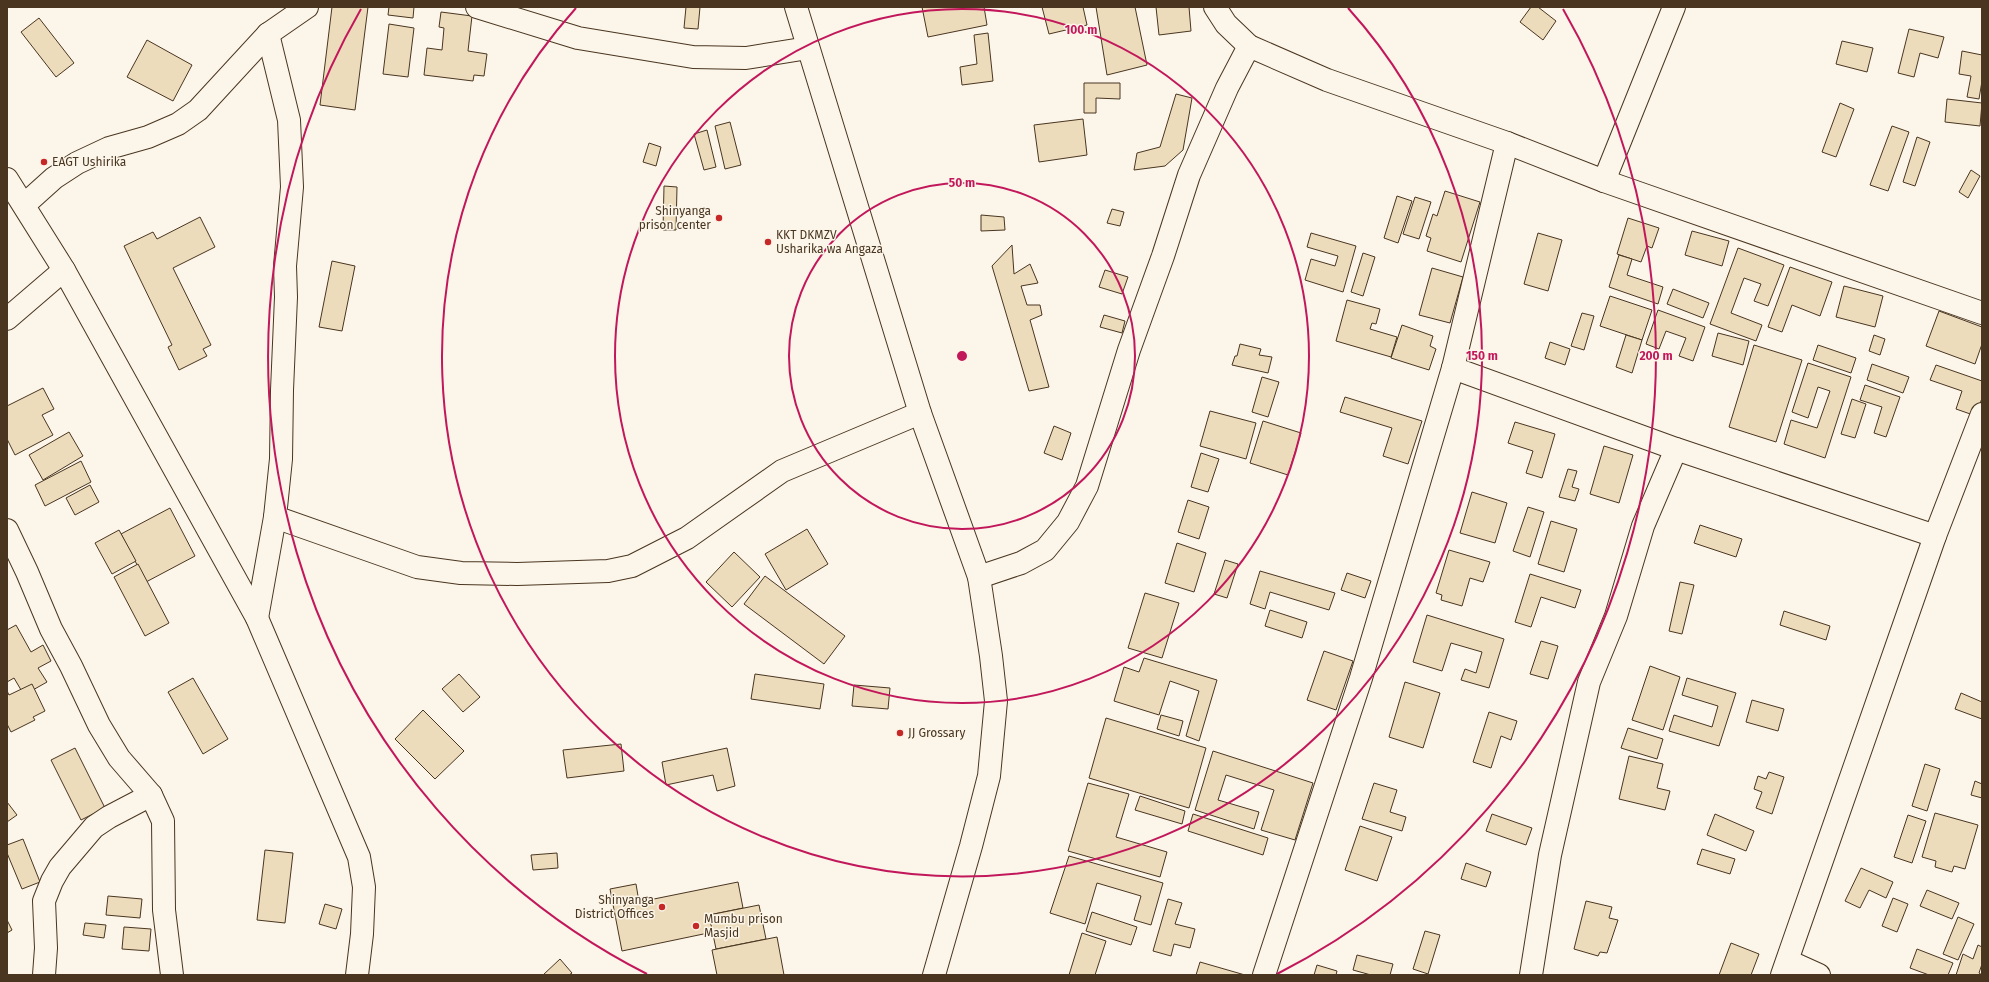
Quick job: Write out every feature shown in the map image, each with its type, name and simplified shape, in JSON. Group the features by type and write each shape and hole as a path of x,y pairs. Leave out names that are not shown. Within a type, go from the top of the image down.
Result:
{"main road":[{"path":"24,205 54,178 77,163 109,148 148,136 178,124 198,110 268,34 307,7"},
{"path":"477,7 578,38 693,57 746,58 808,48"},
{"path":"796,7 920,412 979,577 996,701 989,776 972,846 934,975"},
{"path":"1215,7 1226,24 1249,46 1327,80 1507,144 1604,181 1982,313"},
{"path":"1604,181 1674,7"},
{"path":"257,618 276,517 281,459 286,297 285,266 292,187 290,120 268,34"},
{"path":"979,577 1021,563 1045,550 1068,522 1087,486 1130,350 1163,256 1189,175 1227,88 1249,46"},
{"path":"1264,975 1361,678 1453,368 1507,144"},
{"path":"7,179 64,270 257,618 359,856 364,887 362,934 357,975"},
{"path":"7,319 64,270"},
{"path":"1453,368 1676,449 1935,536"},
{"path":"276,517 417,567 462,573 510,574 608,571 632,566 687,538 717,515 782,471 920,412"},
{"path":"1819,975 1785,968 1935,536 1982,414"},
{"path":"1531,975 1550,855 1589,682 1616,616 1643,526 1676,449"},
{"path":"7,530 27,572 51,629 72,666 99,725 119,758 151,796 162,821 164,910 172,975"},
{"path":"44,975 46,948 44,901 52,881 60,867 94,827 109,817 151,796"}],"building":[{"path":"332,7 368,7 355,110 320,105"},
{"path":"389,7 414,7 413,18 388,15"},
{"path":"686,7 700,7 698,29 684,28"},
{"path":"922,7 984,7 987,25 928,37"},
{"path":"1042,7 1083,7 1087,25 1049,34"},
{"path":"1096,7 1135,7 1147,65 1107,75"},
{"path":"1156,7 1189,7 1191,31 1159,35"},
{"path":"1531,7 1538,7 1556,21 1543,40 1520,22"},
{"path":"441,12 472,16 468,51 487,54 484,76 474,75 473,81 424,75 427,48 442,50 444,28 439,27"},
{"path":"39,18 74,63 56,77 21,32"},
{"path":"389,24 414,28 408,77 383,74"},
{"path":"1909,29 1944,37 1938,58 1920,53 1914,77 1898,73"},
{"path":"988,33 993,81 962,85 960,67 977,64 974,35"},
{"path":"147,40 192,65 173,101 127,77"},
{"path":"1842,41 1873,48 1867,72 1836,64"},
{"path":"1962,51 1982,55 1982,81 1979,99 1967,97 1971,76 1959,74"},
{"path":"1084,83 1120,83 1120,99 1096,98 1096,113 1084,113"},
{"path":"1176,94 1192,98 1183,150 1165,166 1134,170 1137,153 1160,147"},
{"path":"1947,99 1982,103 1980,126 1945,122"},
{"path":"1840,103 1854,109 1836,157 1822,152"},
{"path":"1083,119 1087,155 1039,162 1034,125"},
{"path":"730,122 741,165 725,169 715,126"},
{"path":"1892,126 1909,132 1888,191 1870,185"},
{"path":"707,130 716,167 704,170 694,134"},
{"path":"1917,137 1930,142 1915,186 1903,182"},
{"path":"649,143 661,147 656,166 643,162"},
{"path":"1971,170 1980,176 1968,198 1959,192"},
{"path":"664,186 677,187 676,230 663,230"},
{"path":"1445,191 1480,202 1461,262 1427,251 1431,238 1426,236 1433,214 1437,216"},
{"path":"1397,196 1412,201 1398,243 1384,238"},
{"path":"1415,197 1431,202 1419,239 1403,234"},
{"path":"1112,209 1124,212 1120,226 1107,223"},
{"path":"981,215 1004,217 1005,230 981,231"},
{"path":"200,217 215,247 173,268 211,345 203,349 207,356 179,370 168,347 172,345 124,246 153,232 157,239"},
{"path":"1628,218 1659,228 1652,248 1647,246 1641,262 1617,254"},
{"path":"1692,231 1729,241 1722,266 1685,255"},
{"path":"1311,233 1356,246 1343,292 1305,280 1311,259 1335,266 1338,256 1307,247"},
{"path":"1538,233 1562,240 1548,291 1524,284"},
{"path":"1012,245 1014,274 1030,264 1038,283 1021,286 1027,305 1040,305 1042,315 1030,320 1049,387 1029,391 992,266"},
{"path":"1738,248 1784,265 1768,306 1754,301 1761,284 1744,278 1731,313 1762,325 1756,341 1710,324"},
{"path":"1363,253 1375,257 1363,296 1351,292"},
{"path":"1619,255 1632,259 1627,275 1663,287 1658,304 1609,287"},
{"path":"332,261 355,266 342,331 319,327"},
{"path":"1790,267 1832,282 1820,316 1792,305 1782,332 1768,327"},
{"path":"1432,268 1463,277 1450,323 1419,315"},
{"path":"1105,270 1128,277 1122,294 1099,287"},
{"path":"1844,286 1883,296 1875,327 1836,317"},
{"path":"1673,289 1709,303 1703,318 1667,304"},
{"path":"1610,296 1652,310 1642,340 1600,326"},
{"path":"1347,300 1380,309 1376,324 1372,323 1370,329 1397,337 1391,357 1336,341"},
{"path":"1658,310 1705,327 1693,361 1679,356 1686,338 1666,331 1659,349 1646,344"},
{"path":"1939,311 1982,327 1982,344 1975,364 1926,346"},
{"path":"1582,313 1594,316 1584,350 1571,346"},
{"path":"1104,315 1125,321 1122,333 1100,327"},
{"path":"1402,325 1433,336 1430,346 1436,349 1429,370 1391,358"},
{"path":"1718,333 1749,341 1743,365 1712,356"},
{"path":"1626,335 1642,340 1632,373 1616,367"},
{"path":"1874,335 1885,339 1880,355 1869,351"},
{"path":"1550,342 1570,349 1565,365 1545,358"},
{"path":"1240,344 1261,349 1259,355 1272,357 1268,373 1232,365 1235,356 1237,356"},
{"path":"1754,345 1802,360 1776,442 1729,427"},
{"path":"1818,345 1856,358 1851,373 1813,360"},
{"path":"1808,363 1851,377 1825,458 1784,444 1791,420 1817,428 1830,391 1818,387 1808,418 1792,412"},
{"path":"1872,364 1909,377 1903,393 1867,380"},
{"path":"1936,365 1982,381 1982,398 1976,416 1956,409 1962,391 1930,380"},
{"path":"1262,377 1279,382 1268,417 1252,412"},
{"path":"1865,385 1900,397 1886,437 1874,433 1882,407 1860,400"},
{"path":"43,388 54,409 42,415 53,435 15,455 7,439 7,406"},
{"path":"1345,397 1422,421 1408,464 1383,456 1392,428 1340,412"},
{"path":"1852,399 1866,404 1855,438 1841,434"},
{"path":"1210,411 1256,423 1246,459 1200,446"},
{"path":"1263,421 1301,433 1288,475 1250,463"},
{"path":"1515,422 1555,434 1542,478 1526,473 1533,451 1508,443"},
{"path":"1054,426 1071,433 1062,460 1044,453"},
{"path":"69,432 83,456 43,480 29,455"},
{"path":"1604,446 1633,455 1619,503 1590,494"},
{"path":"1201,453 1219,459 1208,492 1191,487"},
{"path":"81,461 91,482 45,506 35,485"},
{"path":"1568,469 1577,471 1572,487 1579,489 1575,501 1559,497"},
{"path":"90,485 99,502 75,515 66,498"},
{"path":"1472,492 1507,503 1495,543 1460,533"},
{"path":"1188,500 1209,507 1199,539 1178,532"},
{"path":"1528,507 1544,512 1530,557 1513,551"},
{"path":"170,508 195,556 146,582 121,534"},
{"path":"1551,521 1577,529 1564,572 1538,564"},
{"path":"1700,525 1742,539 1736,557 1694,543"},
{"path":"807,529 828,564 786,590 765,554"},
{"path":"119,530 136,561 112,574 95,543"},
{"path":"1177,543 1206,553 1194,592 1165,583"},
{"path":"1449,550 1490,562 1483,582 1470,578 1462,606 1441,600 1442,595 1436,593"},
{"path":"734,552 760,577 732,607 706,582"},
{"path":"1225,560 1238,564 1227,598 1214,594"},
{"path":"138,564 169,623 145,636 114,577"},
{"path":"1260,571 1335,593 1329,610 1270,592 1265,609 1250,604"},
{"path":"1347,573 1371,581 1365,598 1341,590"},
{"path":"1530,574 1581,590 1575,608 1541,597 1531,627 1515,622"},
{"path":"765,576 845,636 824,664 744,604"},
{"path":"1680,582 1694,585 1682,634 1669,631"},
{"path":"1145,593 1179,603 1162,658 1128,648"},
{"path":"1270,610 1307,622 1302,638 1265,626"},
{"path":"1784,611 1830,626 1826,640 1780,625"},
{"path":"1427,615 1504,639 1489,688 1461,680 1465,669 1476,673 1482,652 1451,643 1442,671 1413,662"},
{"path":"16,625 31,652 43,645 51,661 38,668 47,682 24,695 14,678 7,682 7,630"},
{"path":"1541,641 1558,646 1548,679 1530,674"},
{"path":"1324,651 1353,661 1336,710 1307,700"},
{"path":"1144,658 1217,680 1199,741 1186,736 1199,691 1170,681 1159,715 1114,701 1124,667 1139,672"},
{"path":"1650,666 1680,677 1663,730 1632,720"},
{"path":"459,674 480,697 463,712 442,689"},
{"path":"755,674 824,684 820,709 751,699"},
{"path":"193,678 228,739 203,754 168,692"},
{"path":"1687,678 1736,693 1719,746 1669,731 1674,715 1712,727 1718,706 1682,695"},
{"path":"1405,682 1440,693 1423,748 1389,737"},
{"path":"32,684 45,711 33,717 35,720 11,732 7,724 7,691 9,695"},
{"path":"854,685 890,688 888,709 852,706"},
{"path":"1961,693 1982,702 1982,719 1955,709"},
{"path":"1752,700 1784,709 1778,731 1746,722"},
{"path":"423,710 464,751 435,779 395,739"},
{"path":"1489,712 1517,721 1511,740 1501,736 1491,768 1473,762"},
{"path":"1161,715 1183,721 1179,736 1157,729"},
{"path":"1106,718 1206,748 1189,808 1089,778"},
{"path":"1628,728 1663,739 1657,759 1621,748"},
{"path":"621,744 624,771 567,778 563,750"},
{"path":"75,748 105,808 81,820 51,760"},
{"path":"727,748 735,786 717,791 713,775 666,785 662,762"},
{"path":"1213,751 1313,783 1295,840 1261,830 1274,790 1226,775 1218,800 1259,812 1254,829 1195,810"},
{"path":"1629,756 1663,764 1657,788 1670,791 1665,810 1619,799"},
{"path":"1925,764 1940,769 1927,811 1912,806"},
{"path":"1769,772 1784,777 1772,814 1756,808 1762,792 1754,789 1758,776 1766,779"},
{"path":"1975,781 1982,784 1982,798 1971,795"},
{"path":"1088,783 1129,794 1116,837 1167,852 1160,877 1068,851"},
{"path":"1374,783 1397,790 1390,812 1406,817 1402,831 1362,819"},
{"path":"1140,796 1185,811 1182,824 1135,810"},
{"path":"7,802 17,815 7,822"},
{"path":"1935,813 1978,825 1965,869 1954,866 1952,872 1935,867 1936,861 1922,857"},
{"path":"1193,814 1268,838 1263,855 1188,831"},
{"path":"1492,814 1532,828 1526,845 1486,831"},
{"path":"1715,814 1754,831 1746,851 1707,835"},
{"path":"1908,815 1926,821 1912,863 1894,857"},
{"path":"1360,826 1392,837 1377,881 1345,870"},
{"path":"23,839 40,882 22,889 7,853 7,845"},
{"path":"1702,849 1735,859 1730,874 1697,864"},
{"path":"265,850 293,853 285,923 257,920"},
{"path":"557,853 558,868 533,870 531,855"},
{"path":"1069,856 1163,883 1151,925 1134,920 1141,896 1097,883 1085,924 1050,913"},
{"path":"1466,863 1491,872 1486,887 1461,879"},
{"path":"1861,868 1893,882 1886,898 1869,890 1860,908 1845,901"},
{"path":"738,882 743,908 709,915 713,932 622,951 610,889 636,884 639,902"},
{"path":"1927,890 1959,903 1952,919 1920,906"},
{"path":"108,896 142,899 140,918 106,915"},
{"path":"1893,898 1908,904 1897,932 1882,926"},
{"path":"1168,899 1182,903 1175,924 1195,929 1190,948 1174,944 1171,956 1153,951"},
{"path":"1586,901 1612,907 1609,918 1618,920 1607,953 1600,952 1598,956 1574,949"},
{"path":"325,904 342,909 336,929 319,924"},
{"path":"759,905 766,939 716,949 709,915"},
{"path":"1092,912 1137,927 1131,945 1086,931"},
{"path":"1958,917 1974,924 1958,960 1943,954"},
{"path":"7,920 12,930 7,933"},
{"path":"85,923 106,925 104,938 83,935"},
{"path":"124,927 151,929 149,951 122,949"},
{"path":"1425,931 1440,935 1428,974 1413,969"},
{"path":"1082,933 1106,941 1095,975 1069,975"},
{"path":"777,937 784,975 717,975 712,950"},
{"path":"1731,943 1759,954 1751,975 1719,975"},
{"path":"1978,945 1982,947 1982,964 1979,973 1982,975 1956,975 1963,954 1973,959"},
{"path":"1917,949 1953,963 1948,975 1929,975 1910,968"},
{"path":"1357,955 1393,964 1390,975 1371,975 1353,970"},
{"path":"560,959 572,973 569,975 543,975"},
{"path":"1200,962 1245,975 1196,975"},
{"path":"1317,965 1337,971 1336,975 1314,975"}],"place":[{"name":"EAGT Ushirika","path":"44,162"},
{"name":"Shinyanga prison center","path":"719,218"},
{"name":"KKT DKMZV Usharika wa Angaza","path":"768,242"},
{"name":"JJ Grossary","path":"900,733"},
{"name":"Shinyanga District Offices","path":"662,907"},
{"name":"Mumbu prison Masjid","path":"696,926"}]}
